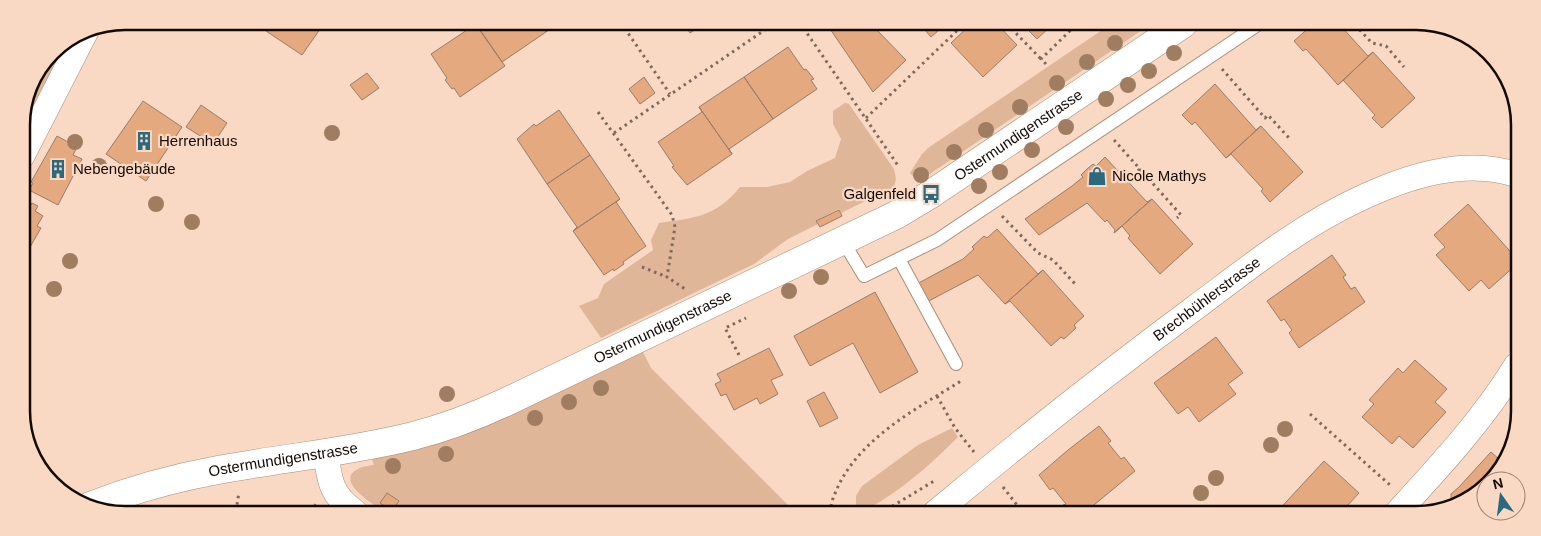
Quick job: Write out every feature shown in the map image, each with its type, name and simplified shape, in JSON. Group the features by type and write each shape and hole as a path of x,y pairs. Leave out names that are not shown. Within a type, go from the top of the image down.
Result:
{"main road":[{"name":"Ostermundigenstrasse","path":"100,503 146,487 200,474 413,436 473,417 555,380 896,215 931,194 1174,30"}],"street":[{"path":"30,140 81,41"},
{"name":"Brechbühlerstrasse","path":"943,506 1041,425 1153,339 1266,256 1344,206 1430,173 1475,168 1496,169 1511,173"},
{"path":"1406,505 1481,418 1511,373"},
{"path":"326,453 331,484 348,506"}],"lane":[{"path":"844,241 864,276 936,240 1250,30"},
{"path":"899,259 956,364"}],"path":[{"path":"626,30 670,94"},
{"path":"614,133 765,30"},
{"path":"805,30 899,167"},
{"path":"866,118 958,30"},
{"path":"1013,30 1046,64"},
{"path":"1041,59 1071,30"},
{"path":"1360,30 1372,43 1386,46 1404,67"},
{"path":"1211,57 1265,118 1268,115 1289,138"},
{"path":"598,112 672,216 676,227 667,277"},
{"path":"1104,129 1181,214 1177,218"},
{"path":"1133,175 1140,169"},
{"path":"991,204 1038,253 1053,260 1077,286"},
{"path":"642,267 667,277 690,294"},
{"path":"738,355 725,328 746,318"},
{"path":"832,506 838,485 848,468 861,453 897,423 964,380 956,364"},
{"path":"937,396 955,428 973,451"},
{"path":"1310,414 1406,505"},
{"path":"892,506 937,478"},
{"path":"1004,489 1018,506"},
{"path":"237,506 240,490"}],"shaded area":[{"path":"1102,30 1142,30 918,182 910,173 928,148"},
{"path":"63,54 30,117 33,101 40,83 46,72"},
{"path":"845,103 849,104 894,169 896,179 894,187 841,213 839,209 816,221 818,224 788,239 754,264 601,338 579,306 598,298 604,284 653,250 651,240 659,223 704,214 722,205 740,187 767,187 790,182 807,171 835,158 841,139 833,124 833,111"},
{"path":"643,352 651,368 789,506 376,506 359,493 350,480 352,474 361,467 374,465 372,459 517,411"},
{"path":"952,428 958,437 914,478 890,496 873,506 856,506 856,496 862,486 918,445"}],"building":[{"path":"267,30 319,30 302,55"},
{"path":"467,30 480,30 505,66 460,97 445,80 447,78 431,54"},
{"path":"480,30 545,30 546,32 502,62"},
{"path":"831,30 877,30 906,60 873,92"},
{"path":"925,30 939,30 931,37"},
{"path":"965,30 1003,30 1017,45 983,77 951,43"},
{"path":"1028,30 1047,30 1037,39"},
{"path":"1306,30 1345,30 1368,56 1373,52 1338,85 1306,49 1303,51 1294,41"},
{"path":"788,47 804,70 806,69 814,79 811,80 817,89 773,119 744,77"},
{"path":"1373,52 1415,98 1382,128 1372,118 1375,115 1343,80"},
{"path":"367,73 379,88 362,100 350,85"},
{"path":"644,77 655,93 640,104 629,89"},
{"path":"744,77 773,119 729,149 732,154 699,107"},
{"path":"1215,84 1256,130 1261,126 1226,158 1195,122 1192,125 1182,115"},
{"name":"Herrenhaus","path":"143,101 182,127 146,181 106,154"},
{"path":"201,105 227,123 213,144 186,127"},
{"path":"699,107 732,154 687,185 672,167 674,166 658,142 702,112"},
{"path":"559,110 590,155 547,184 517,139 534,124 536,126"},
{"path":"1261,126 1303,172 1270,202 1261,191 1263,189 1231,154 1226,158"},
{"name":"Nebengebäude","path":"57,136 77,147 73,155 82,159 58,205 30,191 33,183 31,182"},
{"path":"590,155 620,199 573,231 577,227 547,184"},
{"path":"1105,157 1147,202 1152,199 1114,233 1115,230 1107,220 1105,222 1087,203 1039,235 1025,219 1072,186 1083,177 1081,175 1087,169 1093,164 1096,166"},
{"path":"620,199 616,202 646,246 623,262 624,264 614,271 613,269 604,275 573,231"},
{"path":"1152,199 1193,244 1160,274 1128,238 1130,236 1122,226 1114,233"},
{"path":"32,203 38,206 35,211 43,216 37,226 41,228 30,247 30,206"},
{"path":"1468,204 1511,252 1511,269 1489,289 1481,280 1469,291 1436,255 1445,247 1434,235"},
{"path":"839,210 842,216 820,227 816,221"},
{"path":"997,229 1038,274 1043,270 1005,304 978,275 925,303 915,285 963,259 984,236 987,238"},
{"path":"1332,255 1346,275 1343,277 1351,289 1355,287 1365,302 1299,348 1289,333 1292,330 1284,319 1281,321 1267,301"},
{"path":"1043,270 1084,316 1074,325 1076,328 1064,339 1061,337 1051,346 1010,301 1005,304"},
{"path":"875,292 918,372 880,393 853,343 810,366 794,336"},
{"path":"1216,337 1243,373 1228,384 1236,394 1199,422 1188,407 1178,414 1154,383"},
{"path":"769,348 783,375 771,380 778,394 760,404 757,398 734,410 726,394 721,396 715,384 721,381 717,374"},
{"path":"1415,360 1447,389 1435,402 1446,412 1413,448 1399,436 1392,444 1362,417 1374,404 1369,400 1398,368 1403,373"},
{"path":"824,392 838,418 820,427 807,401"},
{"path":"1099,426 1111,441 1108,443 1121,459 1124,457 1135,471 1093,506 1064,506 1066,504 1053,488 1050,490 1039,475"},
{"path":"1491,452 1498,458 1489,471 1476,471 1476,484 1474,486 1452,499 1451,494"},
{"path":"1324,461 1359,493 1347,506 1282,506"},
{"path":"387,493 399,501 396,506 384,506 380,503"}],"place":[{"name":"Herrenhaus","path":"144,141"},
{"name":"Nebengebäude","path":"58,169"},
{"name":"Nicole Mathys","path":"1097,176"},
{"name":"Galgenfeld","path":"931,194"}]}
